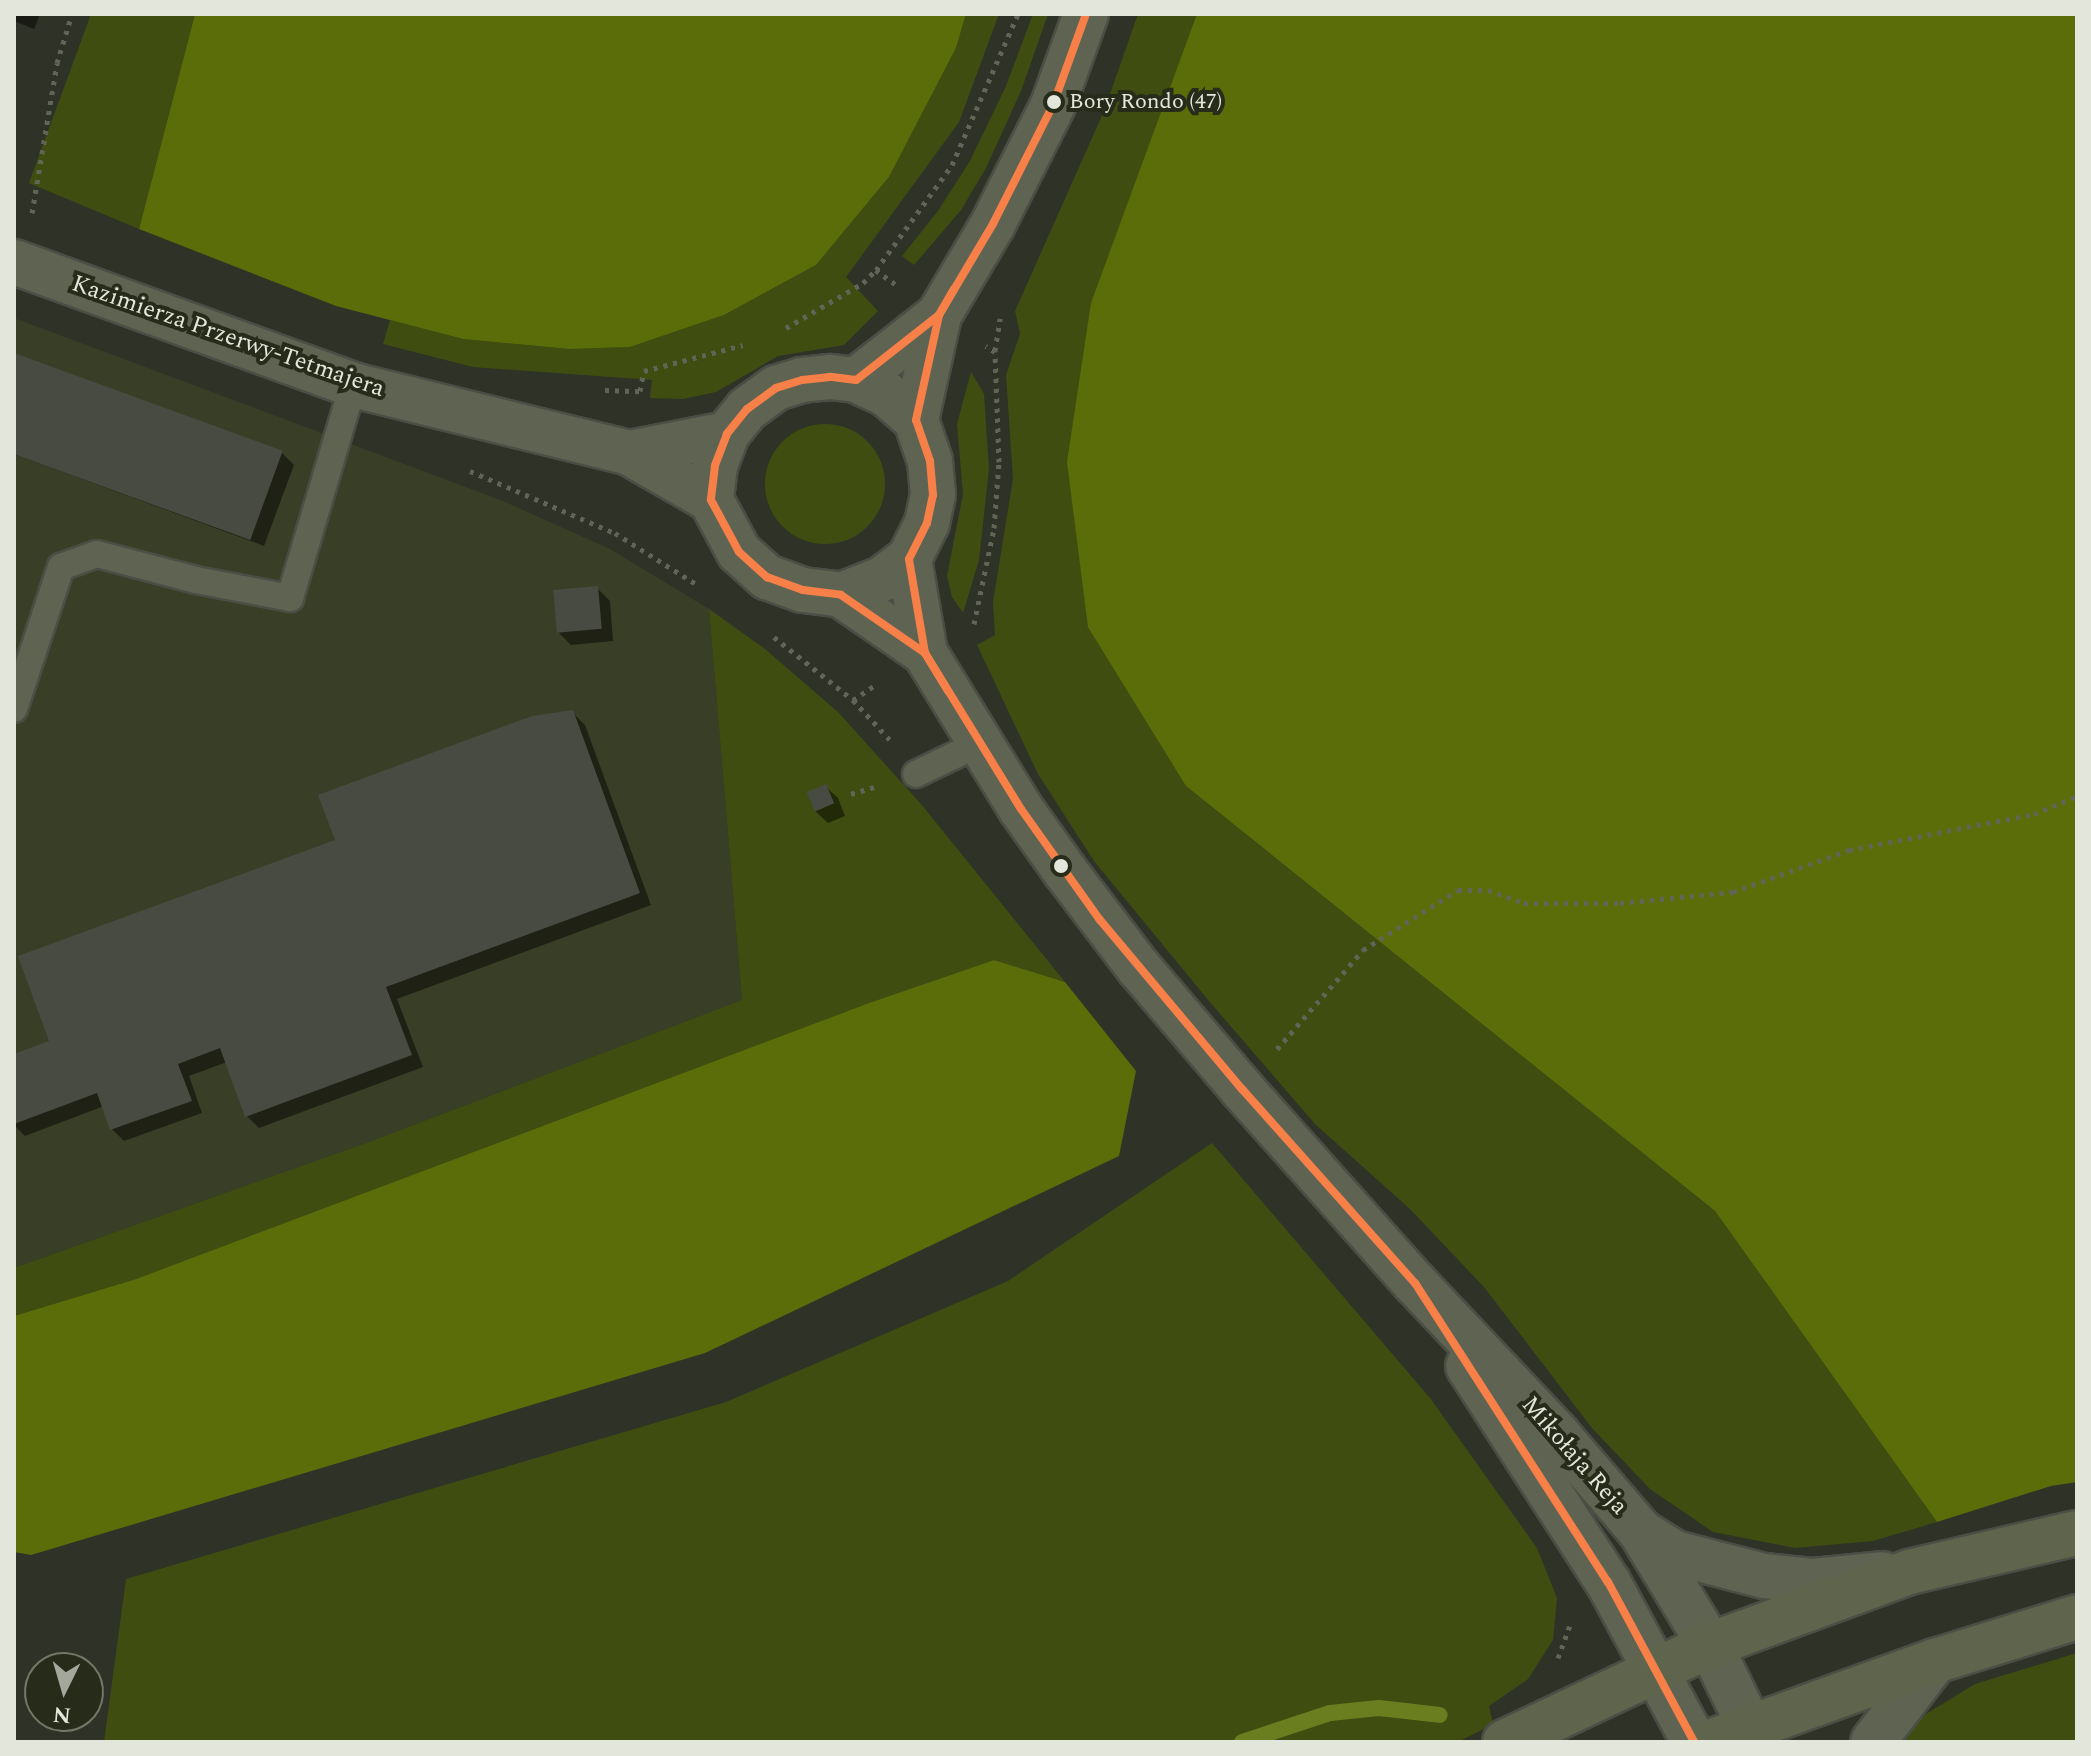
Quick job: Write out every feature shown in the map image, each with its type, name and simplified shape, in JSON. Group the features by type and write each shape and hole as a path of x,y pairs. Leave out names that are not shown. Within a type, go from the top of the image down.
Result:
{"main road":[{"path":"1505,1742 1710,1645 1909,1572 2077,1533"},
{"path":"1739,1737 1935,1661 2077,1617"}],"street":[{"path":"916,420 939,315 993,224 1053,105 1086,14"},
{"name":"Kazimierza Przerwy-Tetmajera","path":"17,263 353,385 629,453"},
{"path":"856,380 939,315"},
{"path":"711,500 715,466 727,434 747,409 776,388 802,380 830,377 856,380 886,394 916,420 930,461 933,495 927,523 909,559 882,579 841,595"},
{"path":"629,453 727,434"},
{"path":"629,453 711,500 739,552 767,577 803,590 841,595 925,653"},
{"name":"Mikołaja Reja","path":"909,559 925,653 1021,809 1100,920 1242,1089 1415,1283 1558,1435 1641,1532 1710,1645 1739,1737"},
{"name":"Mikołaja Reja","path":"1415,1283 1608,1582 1694,1742"},
{"path":"1641,1532 1675,1553 1764,1576 1812,1581 1909,1572"},
{"path":"1873,1742 1935,1661"}],"lane":[{"path":"14,709 61,567 97,554 290,598 353,385"},
{"path":"916,774 980,743"}],"path":[{"path":"17,263 37,190 57,63 72,14"},
{"path":"775,333 850,292 876,270 952,165 983,101 1018,14"},
{"path":"876,270 939,315"},
{"path":"592,390 640,391 644,371 748,343"},
{"path":"457,466 528,493 615,533 707,591"},
{"path":"768,633 853,700 925,653"},
{"path":"1242,1089 1363,950 1458,890 1488,890 1524,903 1607,903 1733,892 1849,850 2034,814 2077,796"},
{"path":"1552,1669 1563,1650 1571,1616"}],"shaded area":[{"path":"14,318 503,501 610,549 709,609 742,1000 369,1142 14,1268"}],"green space":[{"path":"91,14 195,14 139,229 29,183"},
{"path":"195,14 966,14 956,48 889,177 816,265 724,315 630,347 569,349 463,339 336,306 139,229"},
{"path":"966,14 999,14 959,122 846,277 878,311 844,345 778,356 716,392 683,399 650,398 652,380 473,367 383,344 390,320 463,339 568,349 630,347 724,315 816,265 889,177 956,48"},
{"path":"1033,14 1048,14 1021,91 986,168 961,210 914,265 902,256 938,211 970,161 1006,86"},
{"path":"1138,14 1197,14 1194,29 1186,786 1715,1211 1937,1522 1873,1541 1795,1548 1713,1532 1650,1489 1592,1428 1484,1287 1410,1209 1315,1124 1209,1001 1094,861 1038,774 977,645 995,635 993,602 1013,479 1006,375 1020,334 1015,311 1104,111"},
{"path":"1197,14 2077,14 2077,1482 2051,1486 1937,1522 1715,1211 1186,786 1088,627 1067,462 1091,303"},
{"path":"971,372 984,394 989,469 979,560 963,613 952,597 947,576 963,494 957,424"},
{"path":"825,424 848,429 867,442 880,461 885,484 880,507 867,526 848,539 825,544 802,539 783,526 770,507 765,484 770,461 783,442 802,429"},
{"path":"709,609 765,649 838,712 921,804 1065,982 994,960 869,1003 136,1279 14,1316 14,1268 369,1142 742,1000"},
{"path":"994,960 1065,982 1136,1071 1119,1156 705,1353 31,1555 14,1552 14,1316 136,1279 869,1003"},
{"path":"1212,1143 1430,1398 1537,1548 1557,1598 1553,1640 1528,1679 1489,1706 1493,1724 1458,1742 104,1742 126,1579 726,1402 1008,1281"},
{"path":"2077,1653 2077,1742 1902,1742 1916,1720 1975,1684"}],"building":[{"path":"14,353 283,451 250,540 14,454"},
{"path":"598,586 602,629 557,633 553,590"},
{"path":"573,710 640,893 386,987 412,1055 245,1117 220,1048 178,1064 192,1101 110,1130 97,1093 14,1124 14,1054 49,1041 18,956 335,840 318,795 532,716"},
{"path":"826,784 834,803 815,812 807,792"}],"waterway":[{"path":"1242,1742 1330,1713 1379,1708 1440,1715"}],"transit line":[{"path":"1086,14 1053,105 993,224 939,315 856,380 830,377 802,380 776,388 747,409 727,434 715,466 711,500 739,552 767,577 803,590 841,595 925,653 1021,809 1100,920 1242,1089 1415,1283 1608,1582 1694,1742"},
{"path":"948,691 925,653 909,559 927,523 933,495 930,461 916,420 939,315 954,289"}],"place":[{"name":"Bory Rondo (47)","path":"1054,102"}]}
